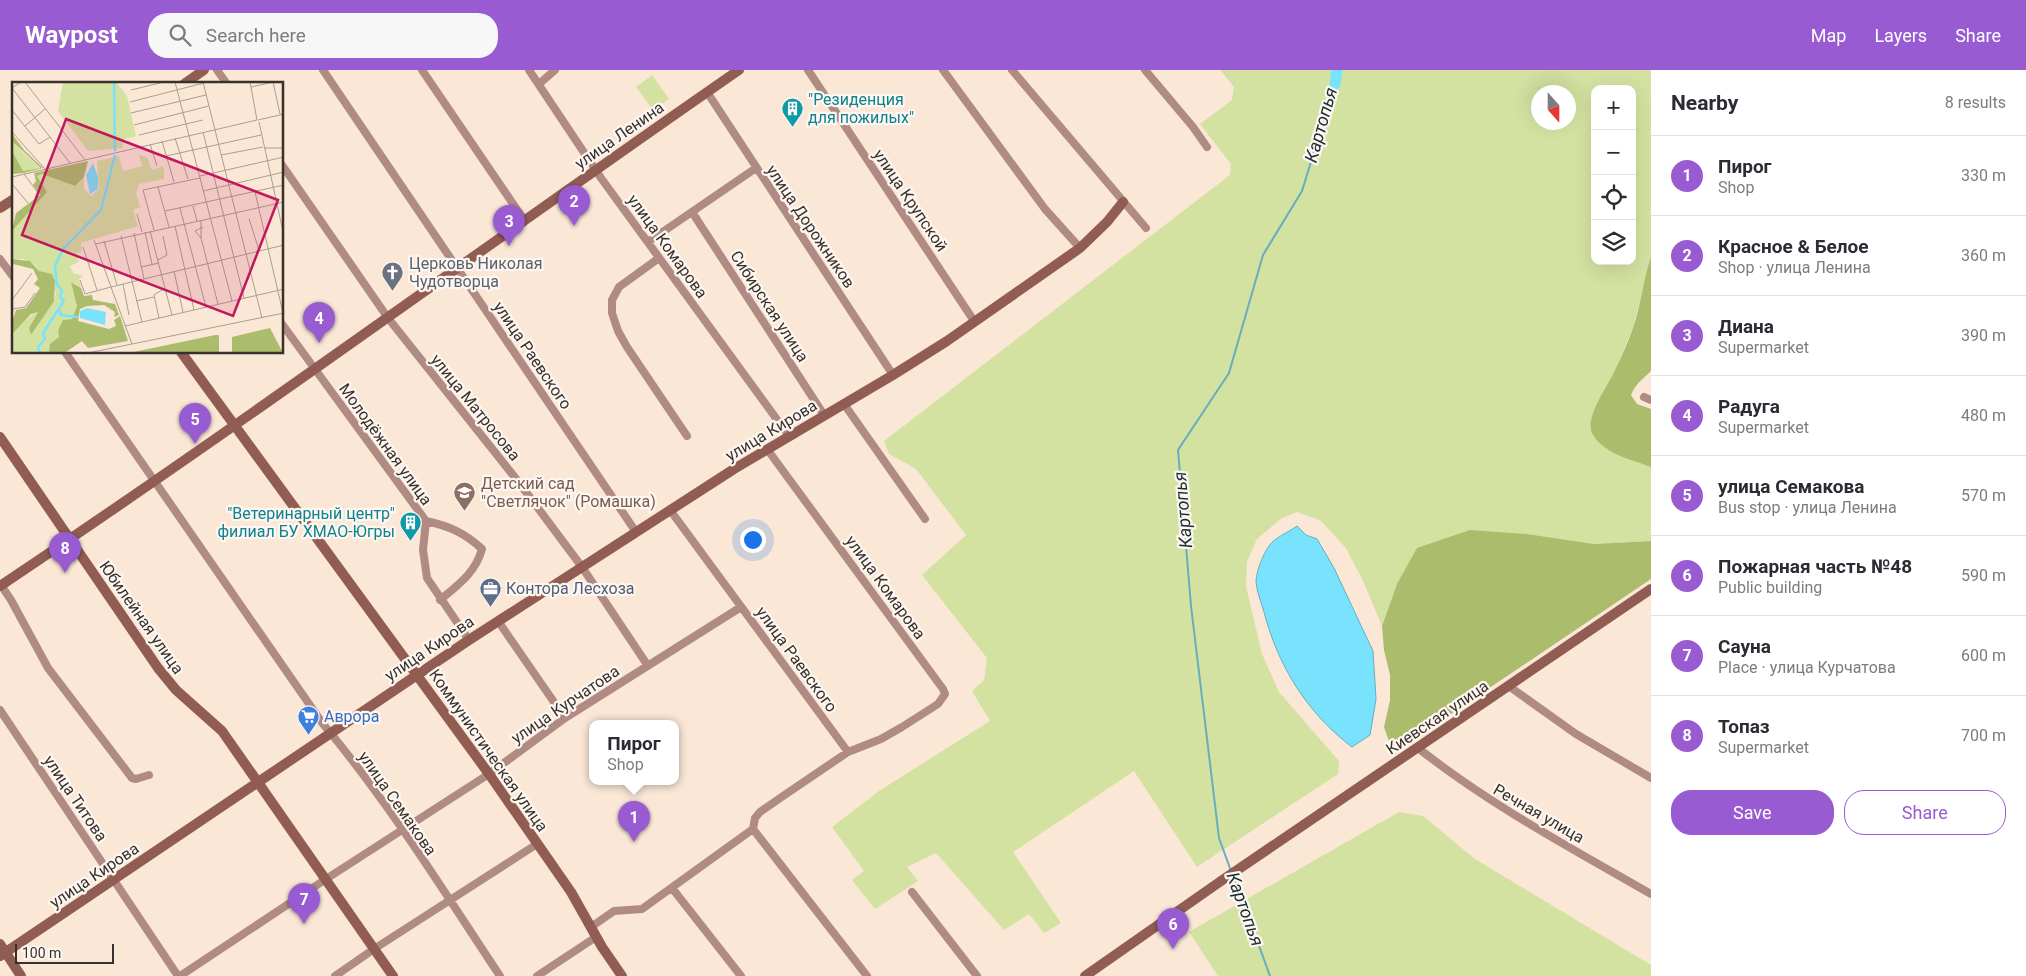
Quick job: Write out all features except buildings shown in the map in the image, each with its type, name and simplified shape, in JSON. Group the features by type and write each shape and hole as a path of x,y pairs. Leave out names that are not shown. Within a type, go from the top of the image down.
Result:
{"street":[{"path":"187,82 204,70"},
{"path":"217,70 226,82"},
{"name":"улица Раевского","path":"323,70 456,269 636,532"},
{"path":"422,70 524,220"},
{"name":"улица Комарова","path":"529,70 595,169 789,436"},
{"path":"539,84 555,70"},
{"name":"улица Ленина","path":"0,585 234,426 595,169 739,70"},
{"name":"улица Крупской","path":"808,70 974,321"},
{"path":"943,70 1045,209 1080,248"},
{"path":"1012,70 1146,228"},
{"path":"1145,70 1206,147"},
{"name":"улица Дорожников","path":"707,92 893,375"},
{"name":"улица Матросова","path":"284,168 388,318 517,480 582,567 648,666"},
{"path":"648,242 756,168"},
{"path":"0,208 12,200"},
{"name":"улица Кирова","path":"2,951 114,880 498,621 767,449 893,375 974,321 1080,248 1107,222 1124,202"},
{"name":"Сибирская улица","path":"692,212 824,415"},
{"path":"659,258 619,287 612,300 612,313 622,339 687,436"},
{"path":"0,259 12,275"},
{"name":"Молодёжная улица","path":"284,327 426,521 423,550 428,578 440,600 469,640"},
{"name":"улица Семакова","path":"66,354 154,481 402,830 500,976"},
{"name":"Коммунистическая улица","path":"182,354 418,674 489,774 571,892 596,937 622,976"},
{"path":"844,404 925,519"},
{"name":"Юбилейная улица","path":"0,437 162,674 222,731 393,976"},
{"name":"улица Комарова","path":"767,449 945,694 938,704 902,727 848,752"},
{"name":"улица Раевского","path":"670,510 848,752"},
{"path":"426,521 450,527 470,537 482,549 478,563 440,600"},
{"path":"0,585 11,600 37,651 48,668 132,778 136,779 149,775"},
{"name":"Киевская улица","path":"1086,976 1240,868 1651,590"},
{"name":"улица Курчатова","path":"179,976 489,774 565,718 742,607"},
{"path":"498,621 565,718"},
{"path":"1510,686 1576,734 1651,778"},
{"name":"улица Титова","path":"0,710 179,976"},
{"name":"Речная улица","path":"1418,748 1437,765 1478,793 1651,894"},
{"path":"591,927 614,911 642,910 752,829 760,812 848,752"},
{"path":"752,829 867,976"},
{"path":"335,976 537,844"},
{"path":"672,888 741,976"},
{"path":"912,892 977,976"},
{"path":"538,976 596,937"},
{"path":"2,951 21,976"}],"green space":[{"path":"1220,70 1651,70 1651,257 1633,327 1615,371 1593,414 1590,428 1617,454 1651,467 1651,541 1594,544 1527,534 1397,584 1382,626 1363,581 1346,548 1320,520 1297,512 1282,518 1257,539 1247,562 1246,586 1262,654 1279,692 1339,761 1338,774 1197,867 1134,771 1013,852 1061,923 1044,933 1029,914 1004,930 936,853 907,867 918,881 875,909 852,880 864,871 832,827 879,791 990,721 972,691 984,680 987,658 922,575 966,535 916,469 889,454 884,441 1230,175 1231,164 1200,124 1232,100 1234,87"},
{"path":"652,75 669,99 653,110 636,87"},
{"path":"1651,257 1651,371 1637,384 1631,395 1637,404 1651,409 1651,467 1608,450 1595,438 1591,430 1591,423 1595,408 1618,365 1633,328"},
{"path":"1470,530 1527,534 1594,544 1651,541 1651,579 1399,749 1390,744 1384,727 1390,700 1390,675 1384,650 1382,626 1397,584 1417,548"},
{"path":"1399,812 1423,816 1475,859 1651,965 1651,976 1218,976 1189,932"}],"water":[{"path":"1297,526 1306,535 1317,539 1334,568 1373,651 1376,699 1370,735 1352,747 1321,719 1296,687 1277,651 1258,593 1257,573 1267,549 1274,540"}],"waterway":[{"name":"Картопья","path":"1335,84 1337,70"},
{"name":"Картопья","path":"1231,871 1219,838 1191,606 1178,450 1229,373 1263,255 1302,191 1335,84"},
{"name":"Картопья","path":"1234,877 1270,976"}],"place":[{"name":"\"Резиденция для пожилых\"","path":"792,127"},
{"name":"Красное & Белое","path":"574,226"},
{"name":"Диана","path":"509,246"},
{"name":"Церковь Николая Чудотворца","path":"393,291"},
{"name":"Радуга","path":"319,343"},
{"name":"улица Семакова","path":"195,444"},
{"name":"Детский сад \"Светлячок\" (Ромашка)","path":"465,511"},
{"name":"\"Ветеринарный центр\" филиал БУ ХМАО-Югры","path":"411,541"},
{"name":"Топаз","path":"65,573"},
{"name":"Контора Лесхоза","path":"490,607"},
{"name":"Аврора","path":"308,735"},
{"name":"Пирог","path":"634,842"},
{"name":"Сауна","path":"304,924"},
{"name":"Пожарная часть №48","path":"1173,949"}]}
